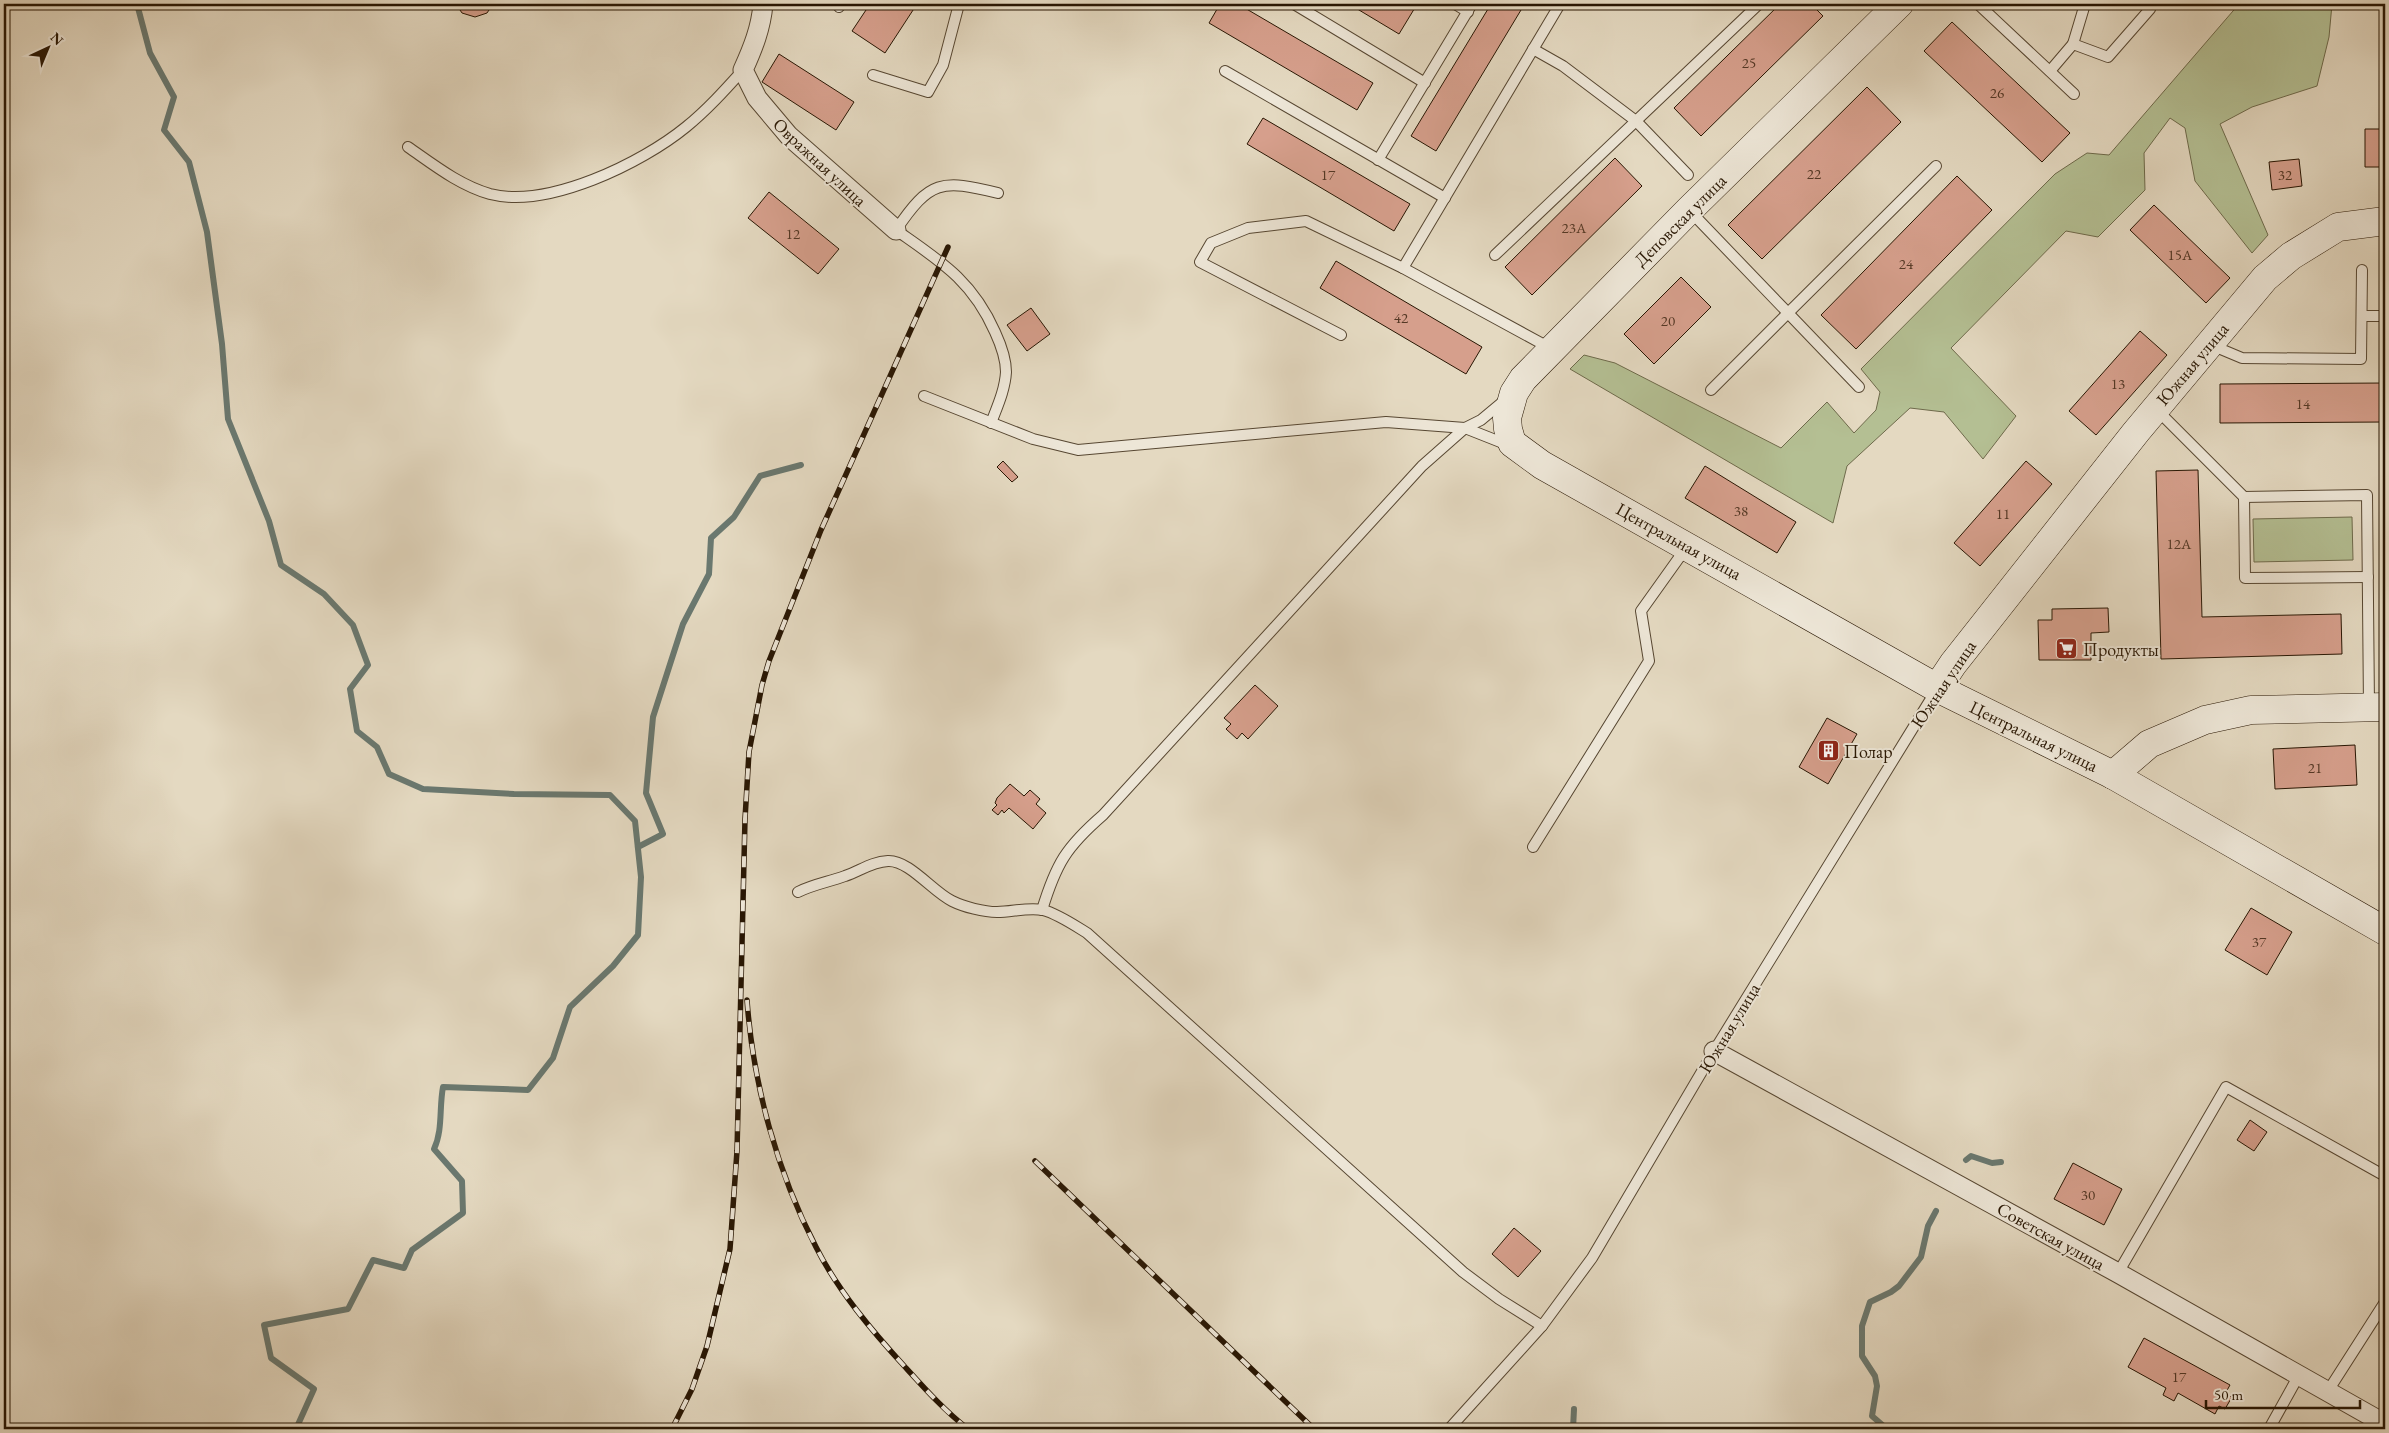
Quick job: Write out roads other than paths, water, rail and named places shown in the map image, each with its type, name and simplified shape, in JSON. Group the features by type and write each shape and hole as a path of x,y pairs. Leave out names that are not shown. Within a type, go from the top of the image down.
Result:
{"street":[{"path":"742,70 754,47 762,20 763,4"},
{"name":"Деповская улица","path":"1525,453 1512,443 1507,418 1514,393 1523,379 1689,210 1899,4"},
{"name":"Овражная улица","path":"742,70 757,98 789,136 896,230"},
{"name":"Южная улица","path":"1937,688 1952,664 2155,408 2265,278 2291,256 2338,226 2385,221"},
{"name":"Центральная улица","path":"1525,453 1567,480 1688,545 1937,688 2114,775 2385,931"},
{"path":"2114,775 2149,744 2204,720 2252,710 2377,707"},
{"name":"Советская улица","path":"1714,1051 2118,1273 2385,1424"}],"lane":[{"path":"873,75 928,92 942,65 959,4"},
{"path":"1294,4 1425,83"},
{"path":"1378,160 1470,8 1455,4"},
{"path":"1403,268 1560,4"},
{"path":"1495,255 1759,4"},
{"path":"1978,4 2074,94"},
{"path":"2050,71 2073,44 2085,4"},
{"path":"2073,44 2108,57 2150,9 2151,4"},
{"path":"1533,49 1563,66 1636,121 1688,175"},
{"path":"408,147 468,187 492,194 521,196 545,194 595,178 642,157 687,126 742,70"},
{"path":"1224,71 1445,198"},
{"path":"1711,390 1936,166"},
{"path":"991,423 1004,388 1006,372 1005,359 992,326 966,285 942,261 896,230 920,198 940,186 968,186 998,193"},
{"path":"1689,210 1859,387"},
{"path":"1341,335 1200,262 1211,243 1248,228 1306,221 1403,268 1552,350"},
{"path":"2208,344 2242,358 2362,359 2362,270"},
{"path":"2362,316 2385,316"},
{"path":"1042,910 1063,856 1073,842 1103,815 1422,466 1465,428 1481,420 1514,393"},
{"path":"924,396 1050,445 1078,450 1386,422 1465,428 1495,438 1525,453"},
{"path":"2155,408 2244,497 2245,578 2368,577"},
{"path":"2244,497 2367,495 2368,577 2377,707"},
{"path":"1534,847 1649,661 1641,611 1688,545"},
{"name":"Южная улица","path":"1449,1429 1542,1326 1592,1258 1662,1144 1714,1051 1937,688"},
{"path":"798,892 813,884 846,876 867,865 890,861 905,866 937,892 953,902 996,912 1042,910 1071,923 1087,934 1463,1272 1499,1299 1542,1326"},
{"path":"2118,1273 2226,1087 2385,1176"},
{"path":"2328,1391 2385,1302"},
{"path":"2270,1429 2299,1375"}],"waterway":[{"path":"137,4 150,53 174,97 164,130 189,162 207,232 222,344 228,419 269,521 281,565 324,594 353,625 368,665 350,689 357,731 377,747 389,774 423,789 514,794 610,795 635,821 641,877 638,935 613,966 570,1007 553,1058 528,1090 443,1087 439,1134 434,1149 462,1181 463,1213 412,1250 404,1268 373,1260 348,1309 264,1325 271,1358 314,1389 296,1429"},
{"path":"638,847 663,834 646,793 653,717 683,624 709,574 711,538 734,517 760,476 801,465"},
{"path":"1966,1160 1971,1156 1992,1163 2001,1162"},
{"path":"1887,1429 1872,1416 1877,1386 1875,1376 1862,1356 1862,1326 1870,1302 1899,1286 1921,1257 1928,1226 1936,1211"},
{"path":"1573,1429 1574,1409"}],"railway":[{"path":"672,1429 692,1389 707,1346 730,1249 737,1151 745,819 749,752 762,685 769,661 821,530 948,247"},
{"path":"747,1000 755,1063 769,1127 790,1189 816,1247 845,1295 869,1325 928,1392 968,1429"},
{"path":"1035,1161 1314,1429"}],"place":[{"name":"Продукты","path":"2067,649"},
{"name":"Полар","path":"1828,751"}]}
